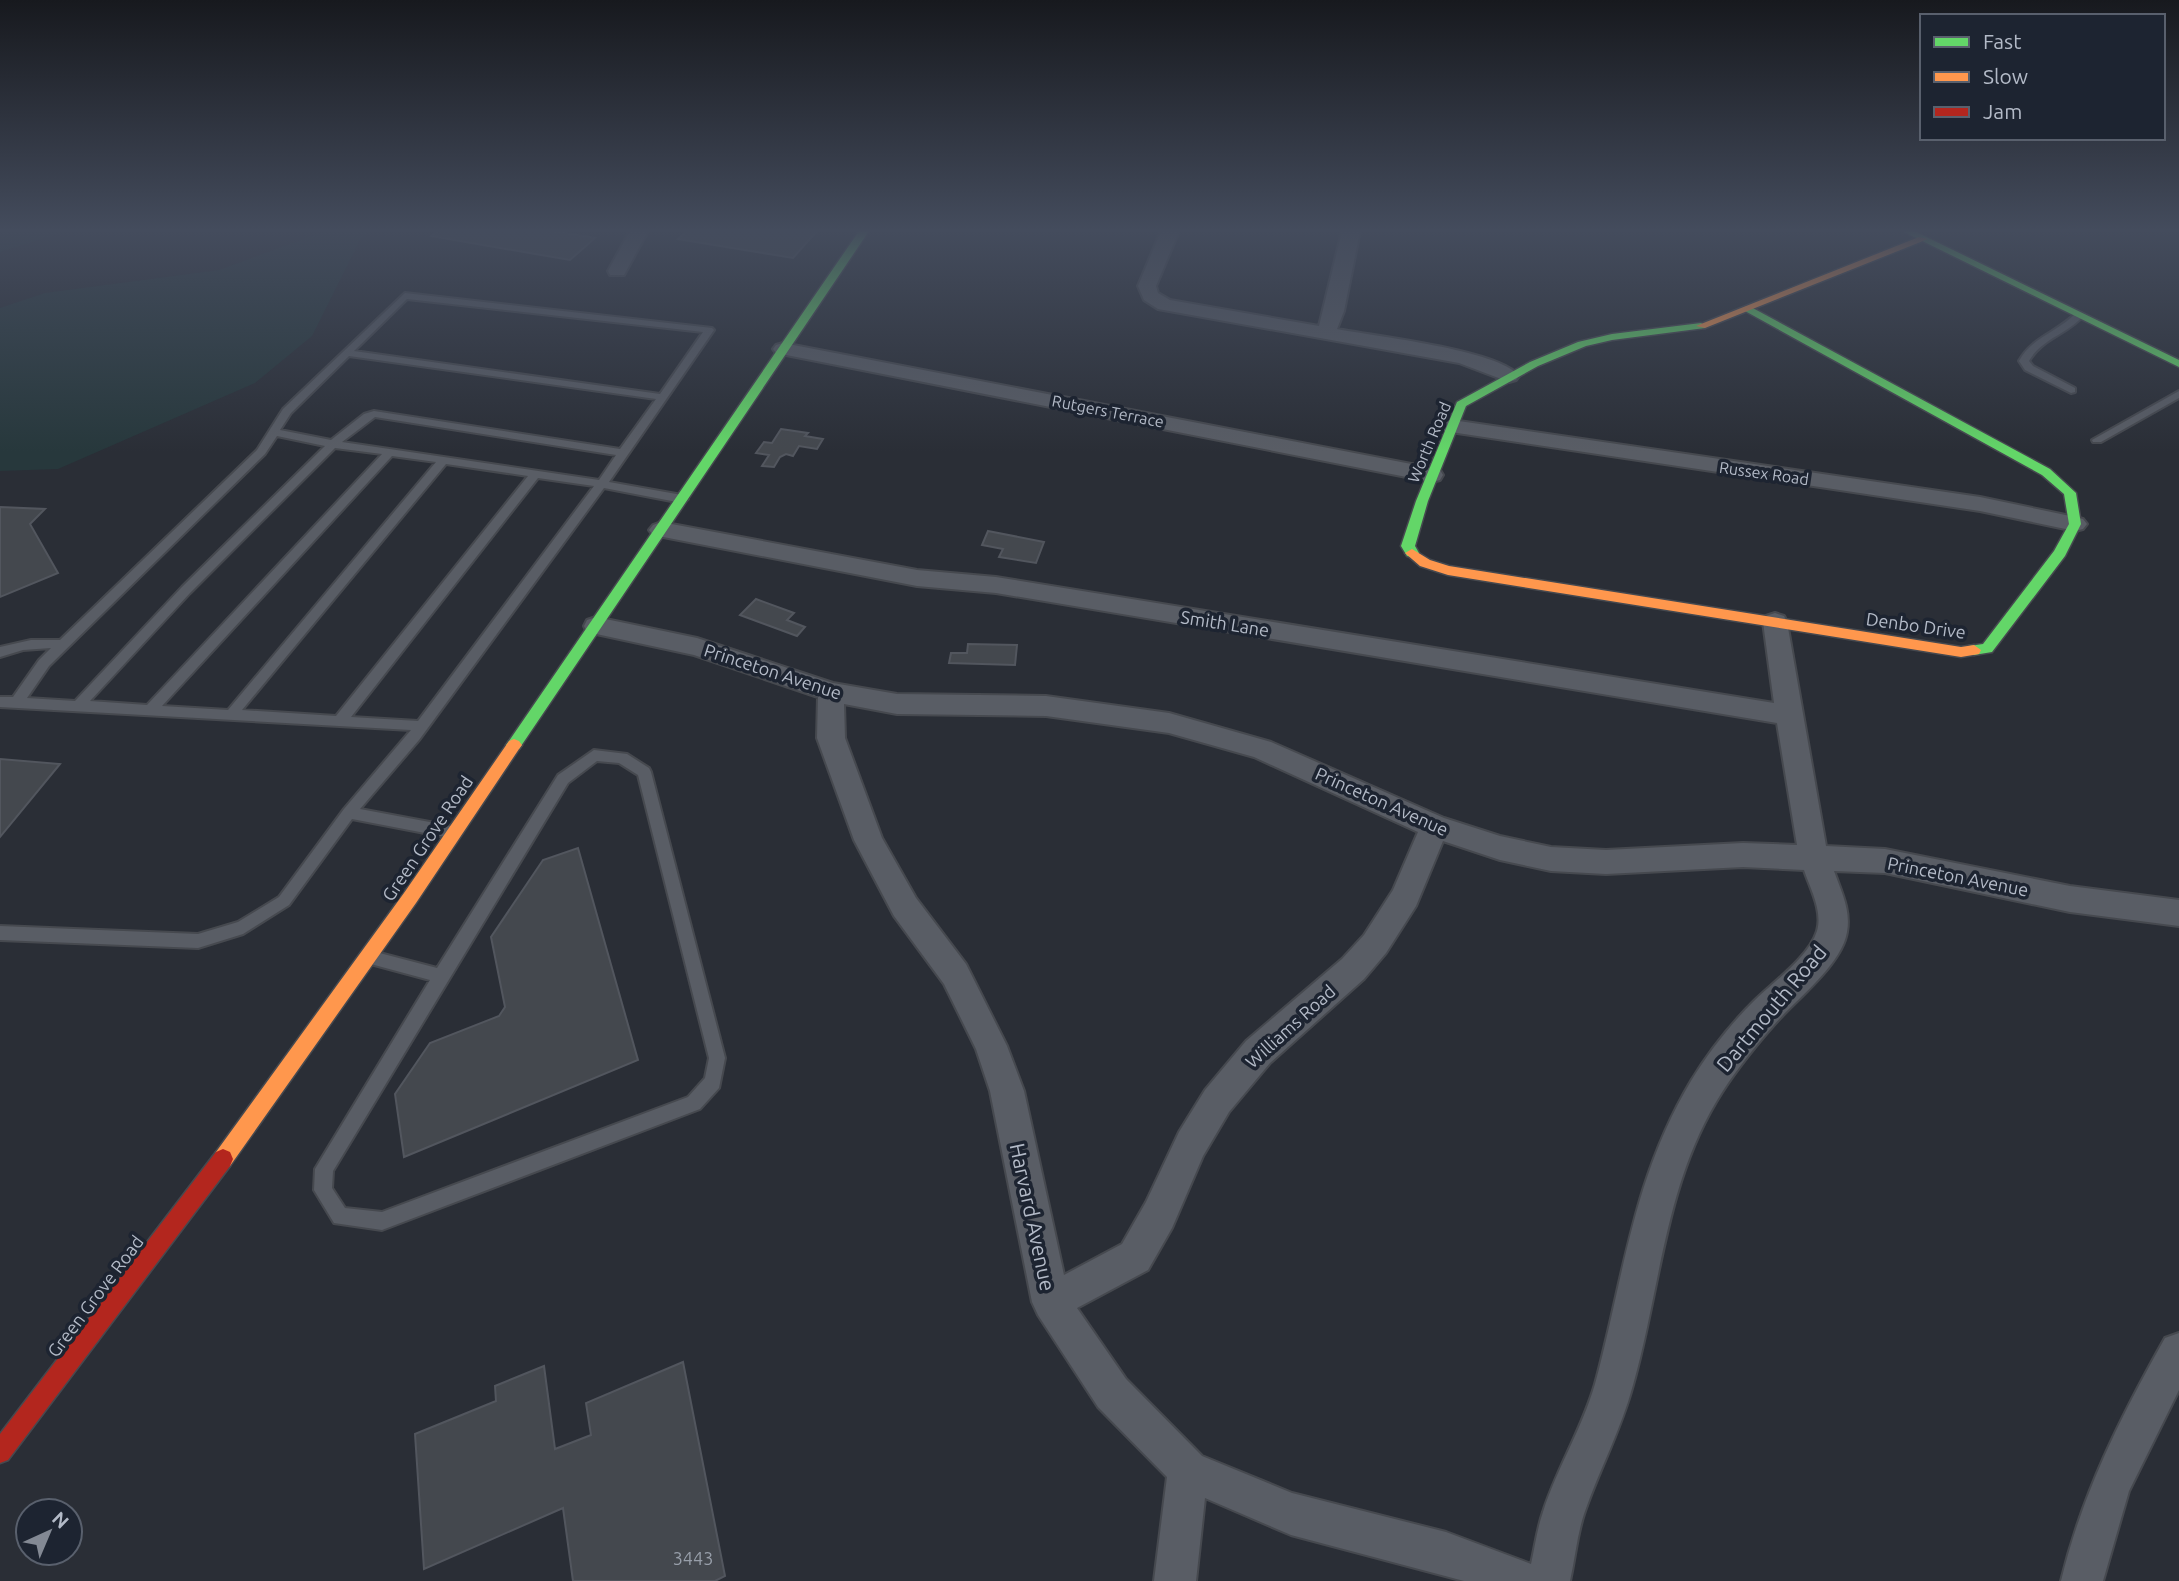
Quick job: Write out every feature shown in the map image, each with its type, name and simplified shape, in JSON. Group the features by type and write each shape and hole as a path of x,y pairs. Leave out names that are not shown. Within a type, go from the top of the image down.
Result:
{"street":[{"name":"Green Grove Road","path":"0,1452 209,1179 367,957 813,305"},
{"path":"1166,305 1461,357 1483,363 1510,376"},
{"path":"1326,333 1335,305"},
{"name":"Worth Road","path":"1418,559 1410,550 1409,536 1461,404 1556,353 1591,341 1695,329 1759,305"},
{"path":"2058,305 2179,364"},
{"path":"1749,309 2046,472 2070,493 2075,524"},
{"name":"Rutgers Terrace","path":"783,349 1432,475"},
{"name":"Russex Road","path":"1452,426 1980,504 2075,524"},
{"name":"Denbo Drive","path":"1418,559 1448,570 1961,652 1976,652 1987,648 2060,553 2075,524"},
{"name":"Smith Lane","path":"661,530 917,578 996,585 1789,715"},
{"name":"Dartmouth Road","path":"1549,1581 1563,1513 1592,1449 1614,1385 1647,1232 1667,1167 1681,1133 1704,1091 1728,1056 1763,1014 1812,966 1832,934 1833,909 1815,860 1805,817 1775,622"},
{"name":"Princeton Avenue","path":"596,626 697,647 831,692 898,704 1046,706 1169,723 1261,749 1435,827 1500,848 1578,862 1743,855 1885,861 2070,899 2179,913"},
{"name":"Harvard Avenue","path":"831,692 831,738 868,840 905,907 955,974 991,1046 1007,1091 1051,1302 1112,1393 1188,1470 1291,1514 1446,1553 1521,1581"},
{"name":"Williams Road","path":"1051,1302 1135,1257 1159,1215 1191,1144 1217,1101 1258,1052 1353,969 1375,944 1405,897 1435,827"},
{"path":"2082,1581 2091,1538 2125,1449 2179,1352"},
{"path":"1175,1581 1188,1470"}],"lane":[{"path":"18,702 44,663 261,452 287,411 396,305"},
{"path":"0,933 198,941 243,927 284,901 349,813 421,726 600,485 709,330 484,305"},
{"path":"2071,390 2041,375 2024,361 2036,344 2067,328 2079,315"},
{"path":"347,353 662,397"},
{"path":"2097,440 2179,394"},
{"path":"79,705 186,590 333,444 360,421 374,414 623,453"},
{"path":"273,432 389,453 592,482 682,499"},
{"path":"150,710 389,453"},
{"path":"231,715 443,461"},
{"path":"340,721 535,474"},
{"path":"0,652 42,642 62,645"},
{"path":"0,702 421,726"},
{"path":"594,755 622,758 645,772 717,1058 713,1082 694,1103 382,1221 340,1217 323,1190 324,1169 441,976 563,779 594,755"},
{"path":"349,813 454,832"},
{"path":"367,957 441,976"}],"shaded area":[{"path":"10,305 328,305 312,336 255,383 58,469 0,471 0,308"}],"building":[{"path":"781,429 808,433 805,436 823,439 817,449 799,446 793,456 786,454 780,457 774,467 762,466 769,455 756,453 764,442 772,443"},
{"path":"0,507 45,509 30,524 58,573 0,597"},
{"path":"988,531 1044,542 1036,563 999,557 1003,549 982,545"},
{"path":"756,599 794,613 787,620 805,627 797,636 740,615"},
{"path":"968,644 1017,645 1015,665 949,663 951,653 967,653"},
{"path":"0,759 60,764 0,837"},
{"path":"578,848 638,1060 404,1157 395,1094 430,1043 499,1016 505,1007 491,937 543,860"},
{"path":"683,1362 725,1576 715,1581 573,1581 563,1508 424,1569 415,1434 496,1401 495,1386 544,1366 555,1449 591,1435 586,1403"}],"traffic: fast":[{"path":"514,745 814,305"},
{"path":"2058,305 2179,364"},
{"path":"1749,309 2046,472 2070,493 2075,524 2060,553 1987,648 1974,650"},
{"path":"1412,553 1408,546 1422,501 1461,404 1534,364 1582,344 1612,337 1701,326"}],"traffic: slow":[{"path":"1701,326 1755,305"},
{"path":"1412,553 1425,563 1448,570 1961,652 1974,650"},
{"path":"223,1159 410,898 514,745"}],"traffic: jam":[{"path":"0,1452 223,1159"}]}
